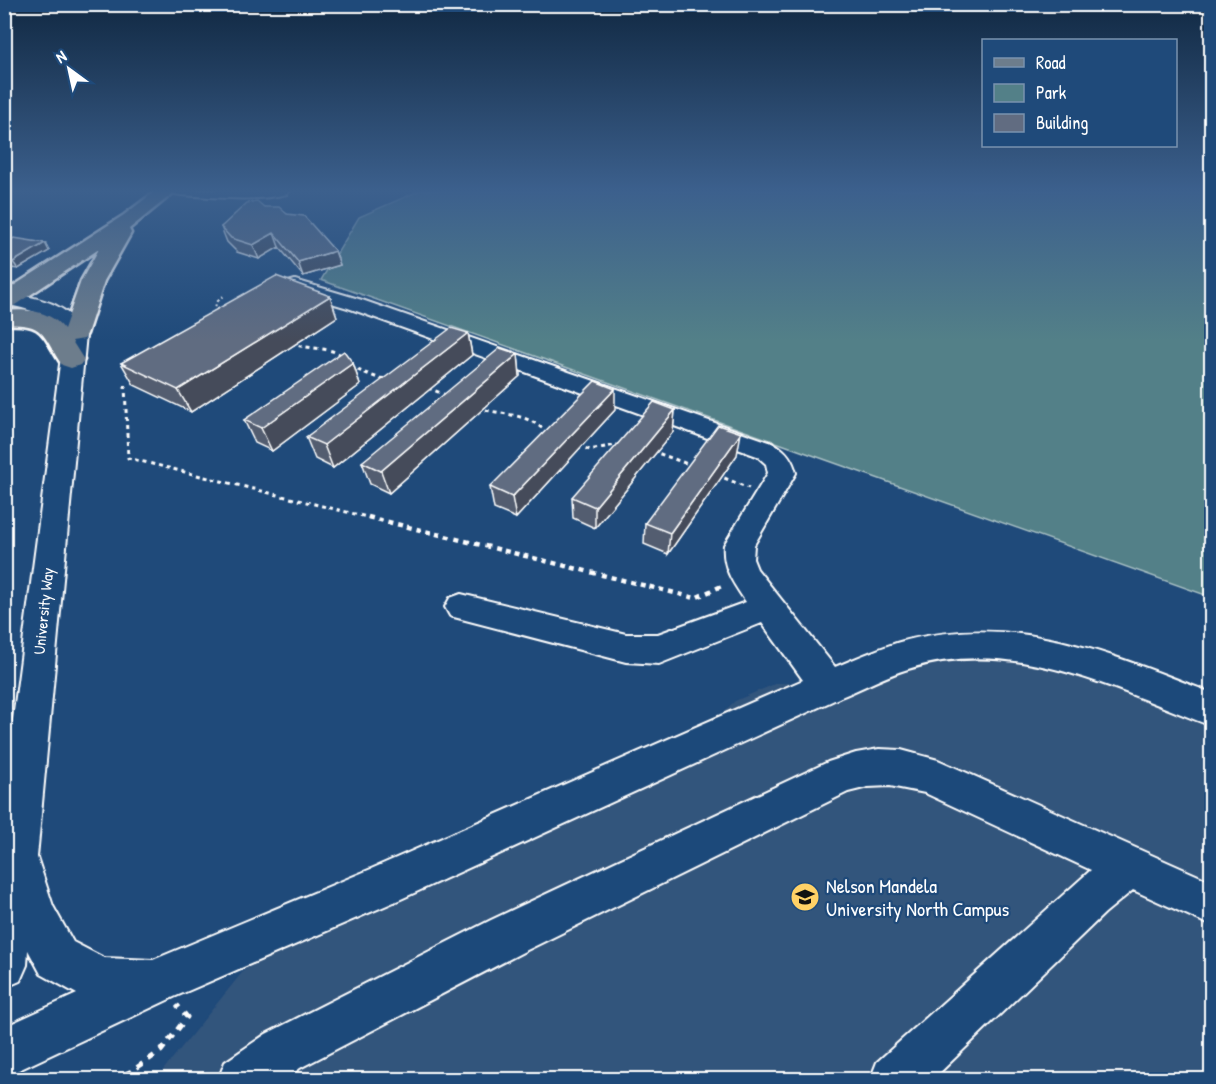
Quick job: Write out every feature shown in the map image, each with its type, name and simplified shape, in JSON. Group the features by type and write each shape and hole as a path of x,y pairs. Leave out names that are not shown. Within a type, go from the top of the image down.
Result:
{"main road":[{"path":"7,306 100,241"},
{"path":"75,334 81,309 96,272 103,256 115,241"},
{"path":"7,306 44,321 56,334 71,360"}],"street":[{"path":"295,286 355,304 766,450 782,463 782,473 739,544 738,559 744,575 828,687"},
{"path":"7,306 58,313 69,323 75,334"},
{"name":"University Way","path":"4,965 75,334"},
{"path":"461,607 642,650 659,649 768,607"},
{"path":"4,1053 158,981 386,884 877,665 920,652 944,647 1005,646 1068,656 1212,710"},
{"path":"243,1080 283,1051 496,941 833,779 862,768 904,768 938,779 1212,904"},
{"path":"17,851 33,914 57,958 83,974 104,981 158,981"},
{"path":"895,1080 1090,898 1129,866"}],"path":[{"path":"220,313 215,309 216,303 224,296"},
{"path":"288,342 306,349 324,348 336,351 345,358 350,367 378,378 397,379"},
{"path":"125,385 128,458 695,598 744,575"},
{"path":"422,386 447,396"},
{"path":"474,406 494,414 528,416 542,425 550,436"},
{"path":"571,444 590,450 628,442"},
{"path":"646,448 699,468"},
{"path":"714,474 769,495"},
{"path":"112,1080 132,1071 161,1051 187,1017 158,981"}],"shaded area":[{"name":"Nelson Mandela University North Campus","path":"921,638 1211,697 1211,1079 155,1080 249,964 713,722 735,701 777,683 802,683"}],"green space":[{"path":"345,241 1211,241 1211,597 321,280"}],"building":[{"path":"10,241 45,243 13,262 4,260 4,244"},
{"path":"239,241 261,241 253,245"},
{"path":"280,241 326,241 335,251 298,262"},
{"path":"276,276 330,296 178,390 121,363"},
{"path":"451,328 468,333 324,445 306,437"},
{"path":"500,348 518,354 381,471 362,462"},
{"path":"344,351 353,363 261,428 244,420"},
{"path":"595,381 615,389 512,497 490,487"},
{"path":"654,402 675,410 595,507 572,497"},
{"path":"718,425 741,433 670,533 645,523"}],"place":[{"name":"Nelson Mandela University North Campus","path":"805,897"}]}
